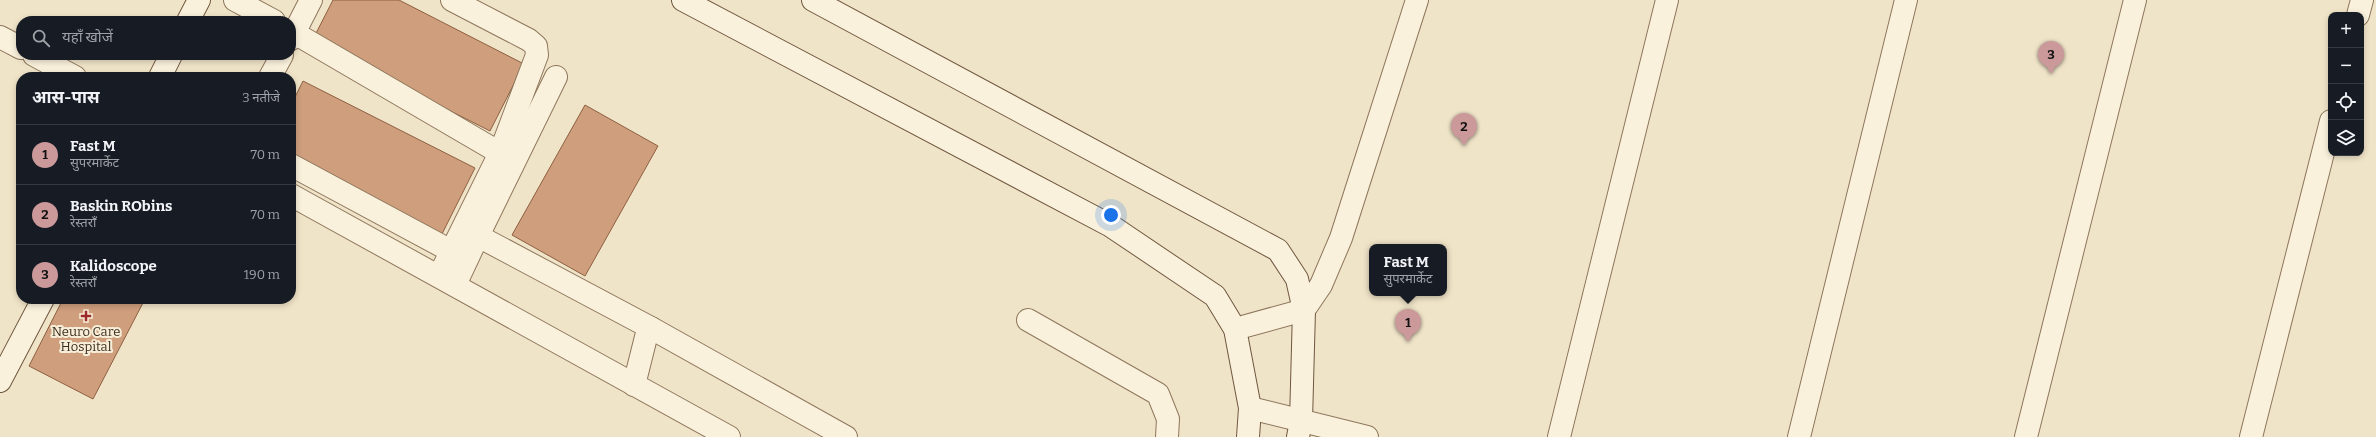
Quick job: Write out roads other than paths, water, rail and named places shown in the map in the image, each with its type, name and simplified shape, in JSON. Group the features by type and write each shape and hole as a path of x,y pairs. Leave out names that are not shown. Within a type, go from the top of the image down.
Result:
{"street":[{"path":"191,16 199,0"},
{"path":"235,0 265,16"},
{"path":"296,27 311,0"},
{"path":"447,281 451,251 500,153 536,55 536,46 529,40 452,0"},
{"path":"683,0 714,8 753,36 1111,226 1215,296 1235,329 1250,408 1248,437"},
{"path":"813,0 1278,250 1297,279 1304,310 1299,429"},
{"path":"1235,329 1304,310 1321,286 1341,238 1417,0"},
{"path":"1559,437 1667,0"},
{"path":"1799,437 1906,0"},
{"path":"2026,437 2135,0"},
{"path":"2359,12 2362,0"},
{"path":"296,36 500,153"},
{"path":"0,37 16,45"},
{"path":"44,60 66,72"},
{"path":"162,72 168,60"},
{"path":"273,72 279,60"},
{"path":"447,281 478,236 556,77"},
{"path":"2251,437 2328,133"},
{"path":"296,168 451,251"},
{"path":"296,197 729,437"},
{"path":"478,236 651,328 846,437"},
{"path":"0,380 40,304"},
{"path":"1028,320 1158,394 1168,419 1167,437"},
{"path":"634,385 646,337 651,328"},
{"path":"1250,408 1299,429 1367,437"}],"place":[{"name":"Kalidoscope","path":"2051,74"},
{"name":"Baskin RObins","path":"1464,146"},
{"name":"Neuro Care Hospital","path":"86,316"},
{"name":"Fast M","path":"1408,342"}]}
